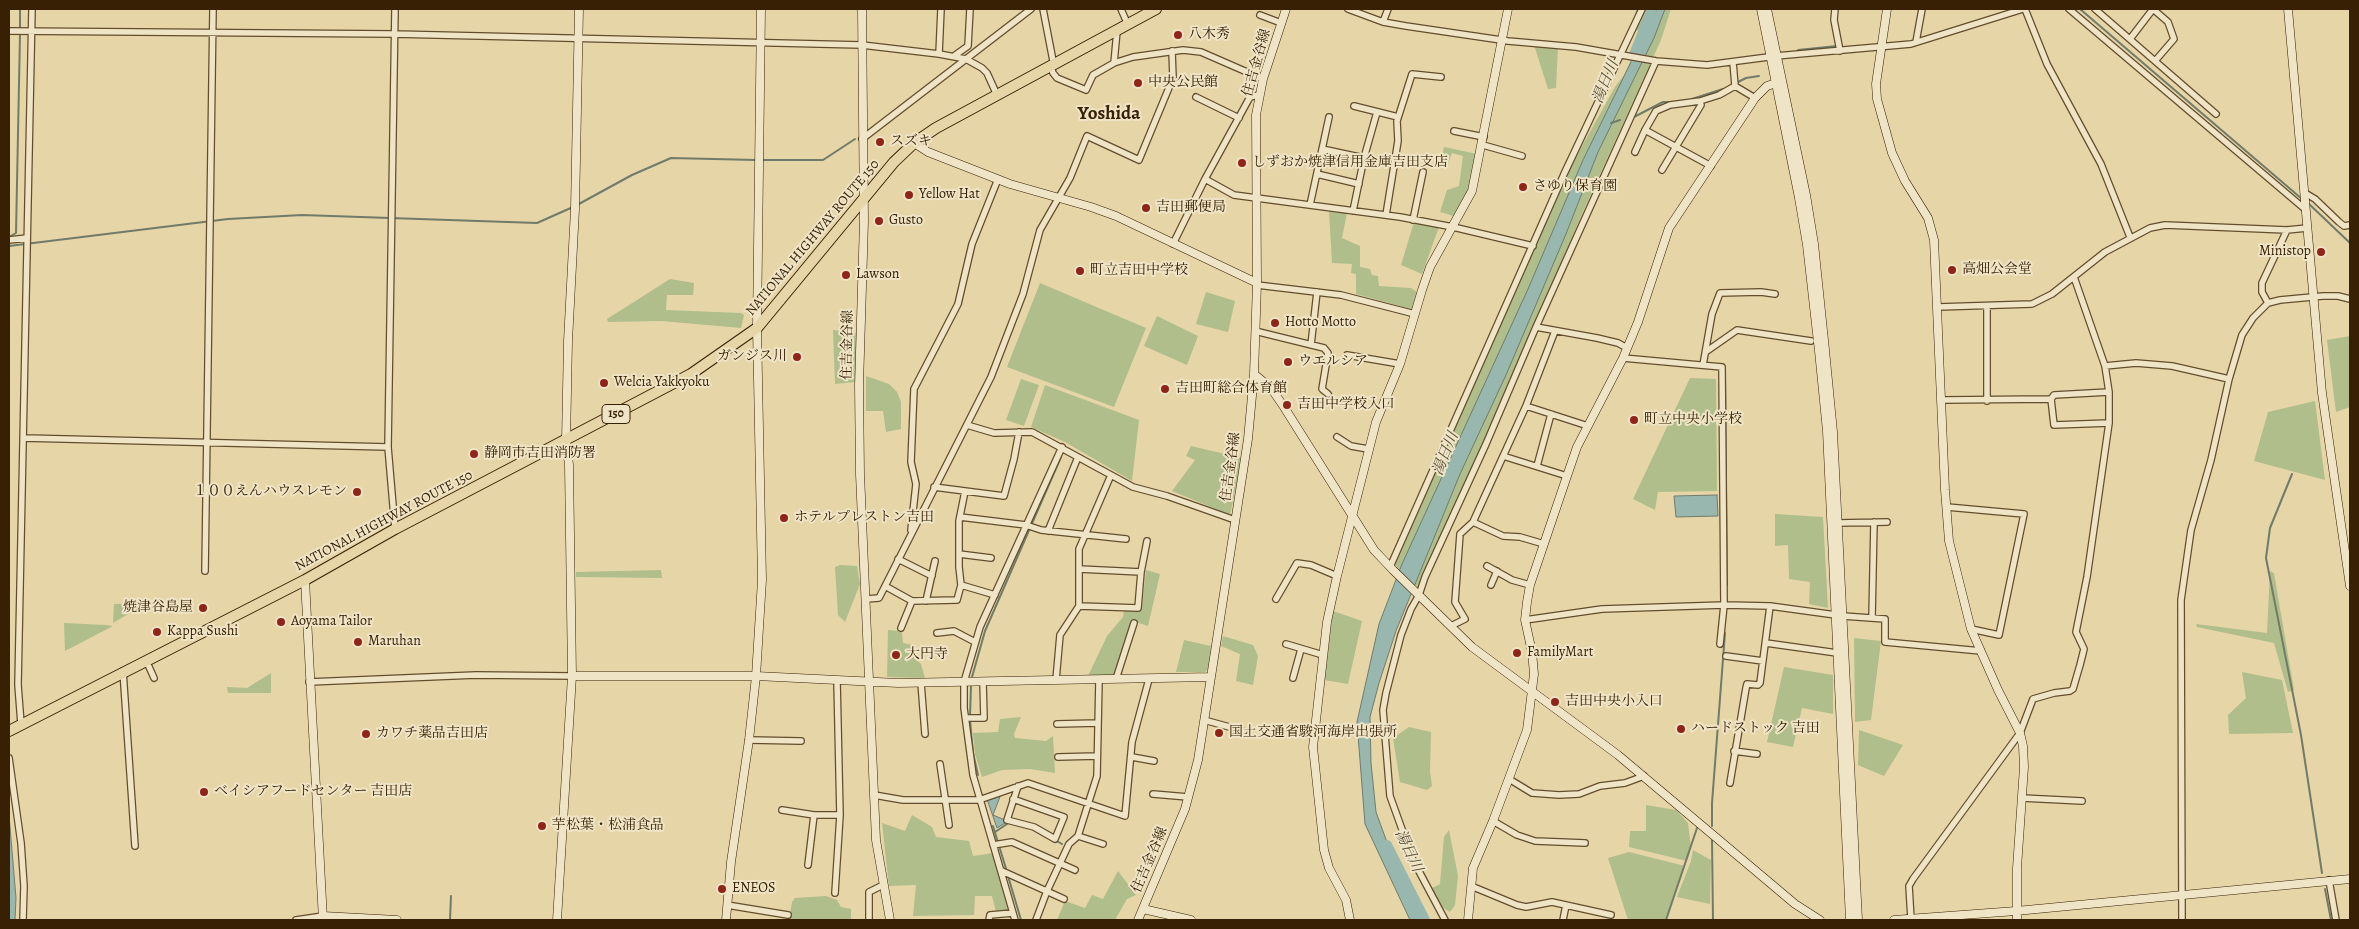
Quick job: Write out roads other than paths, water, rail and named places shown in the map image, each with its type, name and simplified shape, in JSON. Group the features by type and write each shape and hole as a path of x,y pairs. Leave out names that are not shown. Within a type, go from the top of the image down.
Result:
{"highway":[{"name":"NATIONAL HIGHWAY ROUTE 150","path":"9,731 304,580 395,529 691,374 757,328 894,162 914,142 936,128 1156,9"}],"street":[{"path":"22,724 18,685 32,9"},
{"path":"205,571 213,9"},
{"path":"395,9 388,447 395,529"},
{"path":"557,920 572,676 569,465 566,441 568,341 575,205 579,9"},
{"path":"726,920 731,862 749,740 756,676 762,580 757,328 761,9"},
{"name":"住吉金谷線","path":"862,9 863,200 859,438 876,840 882,885 890,920"},
{"path":"939,54 941,9"},
{"path":"954,56 968,46 970,9"},
{"path":"862,139 1031,9"},
{"path":"1043,9 1052,73 1057,78 1086,90 1093,75 1114,63 1133,57 1183,50 1201,52 1262,79"},
{"path":"1121,9 1128,25"},
{"name":"住吉金谷線","path":"1138,920 1188,797 1198,760 1248,439 1254,374 1257,284 1256,115 1262,79 1286,9"},
{"path":"1348,9 1383,22 1503,40 1576,47 1655,61 1707,66 1916,42 2024,9 2047,64 2101,164 2130,237"},
{"path":"1383,22 1388,9"},
{"path":"1350,920 1346,900 1330,868 1324,850 1313,746 1323,655 1337,576 1376,422 1400,364 1430,268 1472,191 1508,9"},
{"path":"1391,569 1564,174 1642,9"},
{"path":"1761,9 1774,57 1814,244 1832,432 1838,523 1839,616 1837,653 1850,920"},
{"path":"1767,9 1776,83 1803,217 1817,332 1839,616 1858,920"},
{"path":"1835,9 1834,20 1840,51"},
{"path":"1887,9 1883,47 1876,84 1877,99 1892,153 1905,181 1928,218 1935,250 1950,541 1971,629 1998,690 2020,733 2023,746 2024,767 2016,868 2017,920"},
{"path":"1916,42 1922,9"},
{"path":"2069,9 2306,208"},
{"path":"2095,9 2216,114"},
{"path":"2130,39 2153,9 2168,22 2174,39 2155,61"},
{"path":"2288,9 2322,393 2350,586"},
{"path":"1260,15 1281,23"},
{"path":"9,31 394,34 862,45 966,59 987,73 997,95"},
{"path":"1114,63 1116,31"},
{"path":"866,599 879,598 991,377 1020,303 1040,230 1060,198 1087,136 1139,160 1173,78 1172,51"},
{"path":"1445,920 1408,847 1390,796 1383,710 1386,693 1401,635 1411,609 1419,595 1425,577 1486,444 1655,61"},
{"path":"1733,62 1735,86"},
{"path":"1386,215 1398,141 1398,118 1412,74 1441,77"},
{"path":"1468,920 1473,868 1494,821 1527,730 1533,691 1532,652 1524,620 1530,585 1567,476 1588,426 1623,358 1638,322 1669,228 1755,98 1767,86 1776,83"},
{"path":"1735,86 1755,98"},
{"path":"1634,152 1656,111 1670,105 1700,101 1719,95 1735,86"},
{"path":"1173,244 1205,179 1250,98 1259,95"},
{"path":"1196,98 1239,118"},
{"path":"1662,170 1701,105 1700,101"},
{"path":"1354,106 1398,118"},
{"path":"1354,211 1364,158 1377,112"},
{"path":"1310,206 1329,117"},
{"path":"1645,130 1711,166"},
{"path":"1454,131 1522,156"},
{"path":"914,142 928,152 998,179 1116,216 1257,284 1341,295 1415,314"},
{"path":"1322,149 1364,158"},
{"path":"1413,220 1423,172"},
{"path":"1317,174 1359,184"},
{"path":"911,532 916,484 911,462 914,389 958,304 972,244 998,179"},
{"path":"1205,179 1234,195 1257,200 1386,215 1453,227 1533,246"},
{"path":"2305,195 2315,199 2344,226 2350,225"},
{"path":"1938,307 1987,307 2032,304 2052,294 2105,252 2150,228 2165,225 2287,230 2307,228"},
{"path":"2268,303 2262,292 2262,283 2287,230"},
{"path":"9,240 27,238"},
{"path":"1911,919 1909,886 1913,879 2020,733 2033,699 2054,692 2070,691 2073,688 2080,665 2084,649 2076,632 2087,577 2109,422 2109,392 2106,366 2074,277"},
{"path":"1311,345 1317,292"},
{"path":"1704,365 1712,314 1720,293 1761,292 1775,294"},
{"path":"2182,920 2181,600 2191,530 2211,460 2229,379 2242,335 2253,318 2268,303 2313,297 2338,296 2350,299"},
{"path":"1987,307 1987,401"},
{"path":"1536,327 1597,338 1618,343 1627,348"},
{"path":"1707,352 1737,330 1811,341"},
{"path":"1255,331 1324,348 1328,353 1322,389 1328,394"},
{"path":"1451,626 1465,618 1455,602 1460,534 1473,522 1526,406 1555,331"},
{"path":"1347,355 1400,364"},
{"path":"1623,358 1722,367 1724,605 1720,644"},
{"path":"2106,366 2136,363 2172,366 2229,379"},
{"path":"1254,374 1271,388 1374,550 1391,569 1472,647 1644,776 1795,904 1820,920"},
{"path":"1942,400 2051,399 2054,395 2109,392"},
{"path":"2051,399 2054,425 2109,422"},
{"path":"1526,406 1588,426"},
{"path":"1537,466 1551,414"},
{"path":"967,425 994,433 1032,432 1133,487 1167,496 1235,520"},
{"path":"934,487 1004,496 1019,432"},
{"path":"1337,437 1351,446 1368,449"},
{"path":"24,438 388,447"},
{"path":"1015,920 1003,872 979,800 967,742 968,718 964,682 975,642 1062,447"},
{"path":"1503,456 1567,476"},
{"path":"1048,531 1078,457"},
{"path":"1056,680 1060,635 1079,606 1079,549 1111,475"},
{"path":"885,586 912,601 958,600 961,585 959,554 960,517 965,491"},
{"path":"1947,507 2024,514 1999,635 1971,629"},
{"path":"960,517 1027,525 1048,531 1126,540"},
{"path":"1473,522 1503,536 1520,537 1544,544"},
{"path":"1872,618 1874,522"},
{"path":"1838,523 1887,522"},
{"path":"1079,606 1138,608 1140,572 1147,541"},
{"path":"959,554 991,558"},
{"path":"898,559 932,576"},
{"path":"926,601 935,561"},
{"path":"1276,599 1298,563 1311,565 1337,576"},
{"path":"1486,566 1512,580 1530,585"},
{"path":"1079,569 1140,572"},
{"path":"1491,585 1497,571"},
{"path":"304,580 323,918"},
{"path":"961,585 995,595"},
{"path":"901,628 912,601"},
{"path":"1524,620 1602,609 1724,605 1770,606 1839,616 1884,619 1885,642 1981,651"},
{"path":"1730,783 1747,684 1758,685 1760,683 1770,606"},
{"path":"1116,679 1134,623"},
{"path":"937,633 954,631 975,642"},
{"path":"1286,644 1323,655"},
{"path":"1766,644 1837,653"},
{"path":"1293,678 1301,648"},
{"path":"1726,656 1763,661"},
{"path":"146,660 154,678"},
{"path":"124,671 135,846"},
{"path":"309,682 476,675 756,676 837,681 920,683 1211,677"},
{"path":"874,795 903,800 979,800 1028,783 1125,816 1136,722 1148,678"},
{"path":"1036,920 1068,844 1078,836 1097,776 1099,680"},
{"path":"835,893 840,815 837,681"},
{"path":"968,718 984,718 983,682"},
{"path":"920,683 925,734"},
{"path":"1204,720 1244,732"},
{"path":"1057,724 1098,723"},
{"path":"749,740 800,741"},
{"path":"1734,751 1757,754"},
{"path":"1058,757 1098,756"},
{"path":"1132,757 1154,761"},
{"path":"9,758 21,843 24,886 23,920"},
{"path":"940,764 949,825"},
{"path":"1509,779 1532,793 1559,795 1579,794 1600,786 1626,783 1644,776"},
{"path":"1013,800 1064,817 1055,839 1034,827 1007,820 1013,800 1018,786"},
{"path":"1153,794 1188,797"},
{"path":"2022,798 2082,801"},
{"path":"782,810 814,815 840,815"},
{"path":"808,865 814,815"},
{"path":"1494,821 1517,835 1536,841 1585,843"},
{"path":"1078,836 1103,844"},
{"path":"994,845 1012,842 1075,870"},
{"path":"1003,872 1064,899"},
{"path":"1894,920 2016,911 2350,878"},
{"path":"2328,880 2336,920"},
{"path":"869,920 869,892 882,885"},
{"path":"1471,886 1516,905 1526,907 1552,902 1611,915"},
{"path":"727,905 788,914"},
{"path":"1563,920 1566,905"},
{"path":"1143,909 1190,920"},
{"path":"989,920 990,915 1013,913"},
{"path":"296,920 323,918 397,920"}],"water":[{"path":"1657,9 1665,9 1654,38 1598,152 1566,234 1506,375 1460,474 1396,631 1379,683 1370,717 1371,763 1376,812 1396,867 1427,920 1410,920 1365,824 1357,722 1379,624 1402,564 1528,289 1583,160"},
{"path":"1717,495 1718,516 1676,517 1674,496"},
{"path":"1001,794 993,815 1007,822 997,828 987,799"},
{"path":"9,815 16,898 15,920 9,920"}],"waterway":[{"path":"20,9 20,29"},
{"name":"湯日川","path":"1633,57 1652,9"},
{"path":"2080,9 2302,199"},
{"path":"9,237 16,233 20,34"},
{"path":"1798,50 1837,46"},
{"path":"1738,82 1746,78 1759,76"},
{"path":"1692,99 1723,89"},
{"path":"1632,118 1663,102 1675,102"},
{"path":"1611,123 1620,120"},
{"path":"761,160 823,160 855,139"},
{"path":"577,205 632,175 671,158 756,160"},
{"path":"2308,203 2350,243"},
{"path":"9,246 228,219 302,215 537,223 573,207"},
{"path":"1725,373 1727,585"},
{"path":"972,677 985,631 1061,457"},
{"path":"2292,474 2270,528 2266,558 2301,735 2322,873"},
{"path":"1712,826 1712,803 1725,633"},
{"path":"970,716 971,686"},
{"path":"970,720 973,753 978,775"},
{"path":"995,832 1010,822"},
{"path":"993,826 1007,872"},
{"path":"1666,920 1697,828"},
{"path":"1055,840 1062,844"},
{"path":"1712,840 1713,920"},
{"name":"湯日川","path":"1387,845 1425,920"},
{"path":"1008,876 1021,920"},
{"path":"2325,889 2331,920"},
{"path":"450,920 451,896"}],"place":[{"name":"八木秀","path":"1178,35"},
{"name":"中央公民館","path":"1138,83"},
{"name":"スズキ","path":"880,142"},
{"name":"しずおか焼津信用金庫吉田支店","path":"1242,163"},
{"name":"さゆり保育園","path":"1523,187"},
{"name":"Yellow Hat","path":"909,195"},
{"name":"吉田郵便局","path":"1146,208"},
{"name":"Gusto","path":"879,221"},
{"name":"Ministop","path":"2321,252"},
{"name":"高畑公会堂","path":"1952,270"},
{"name":"町立吉田中学校","path":"1080,271"},
{"name":"Lawson","path":"846,275"},
{"name":"Hotto Motto","path":"1275,323"},
{"name":"ガンジス川","path":"797,357"},
{"name":"ウエルシア","path":"1288,362"},
{"name":"Welcia Yakkyoku","path":"604,383"},
{"name":"吉田町総合体育館","path":"1165,389"},
{"name":"吉田中学校入口","path":"1287,405"},
{"name":"町立中央小学校","path":"1634,420"},
{"name":"静岡市吉田消防署","path":"474,454"},
{"name":"１００えんハウスレモン","path":"357,492"},
{"name":"ホテルプレストン吉田","path":"784,518"},
{"name":"焼津谷島屋","path":"203,608"},
{"name":"Aoyama Tailor","path":"281,622"},
{"name":"Kappa Sushi","path":"157,632"},
{"name":"Maruhan","path":"358,642"},
{"name":"FamilyMart","path":"1517,653"},
{"name":"大円寺","path":"896,655"},
{"name":"吉田中央小入口","path":"1555,702"},
{"name":"ハードストック 吉田","path":"1681,729"},
{"name":"国土交通省駿河海岸出張所","path":"1219,733"},
{"name":"カワチ薬品吉田店","path":"366,734"},
{"name":"ベイシアフードセンター 吉田店","path":"204,792"},
{"name":"芋松葉・松浦食品","path":"542,826"},
{"name":"ENEOS","path":"722,889"}],"district":[{"name":"Yoshida","path":"1109,114"}]}
